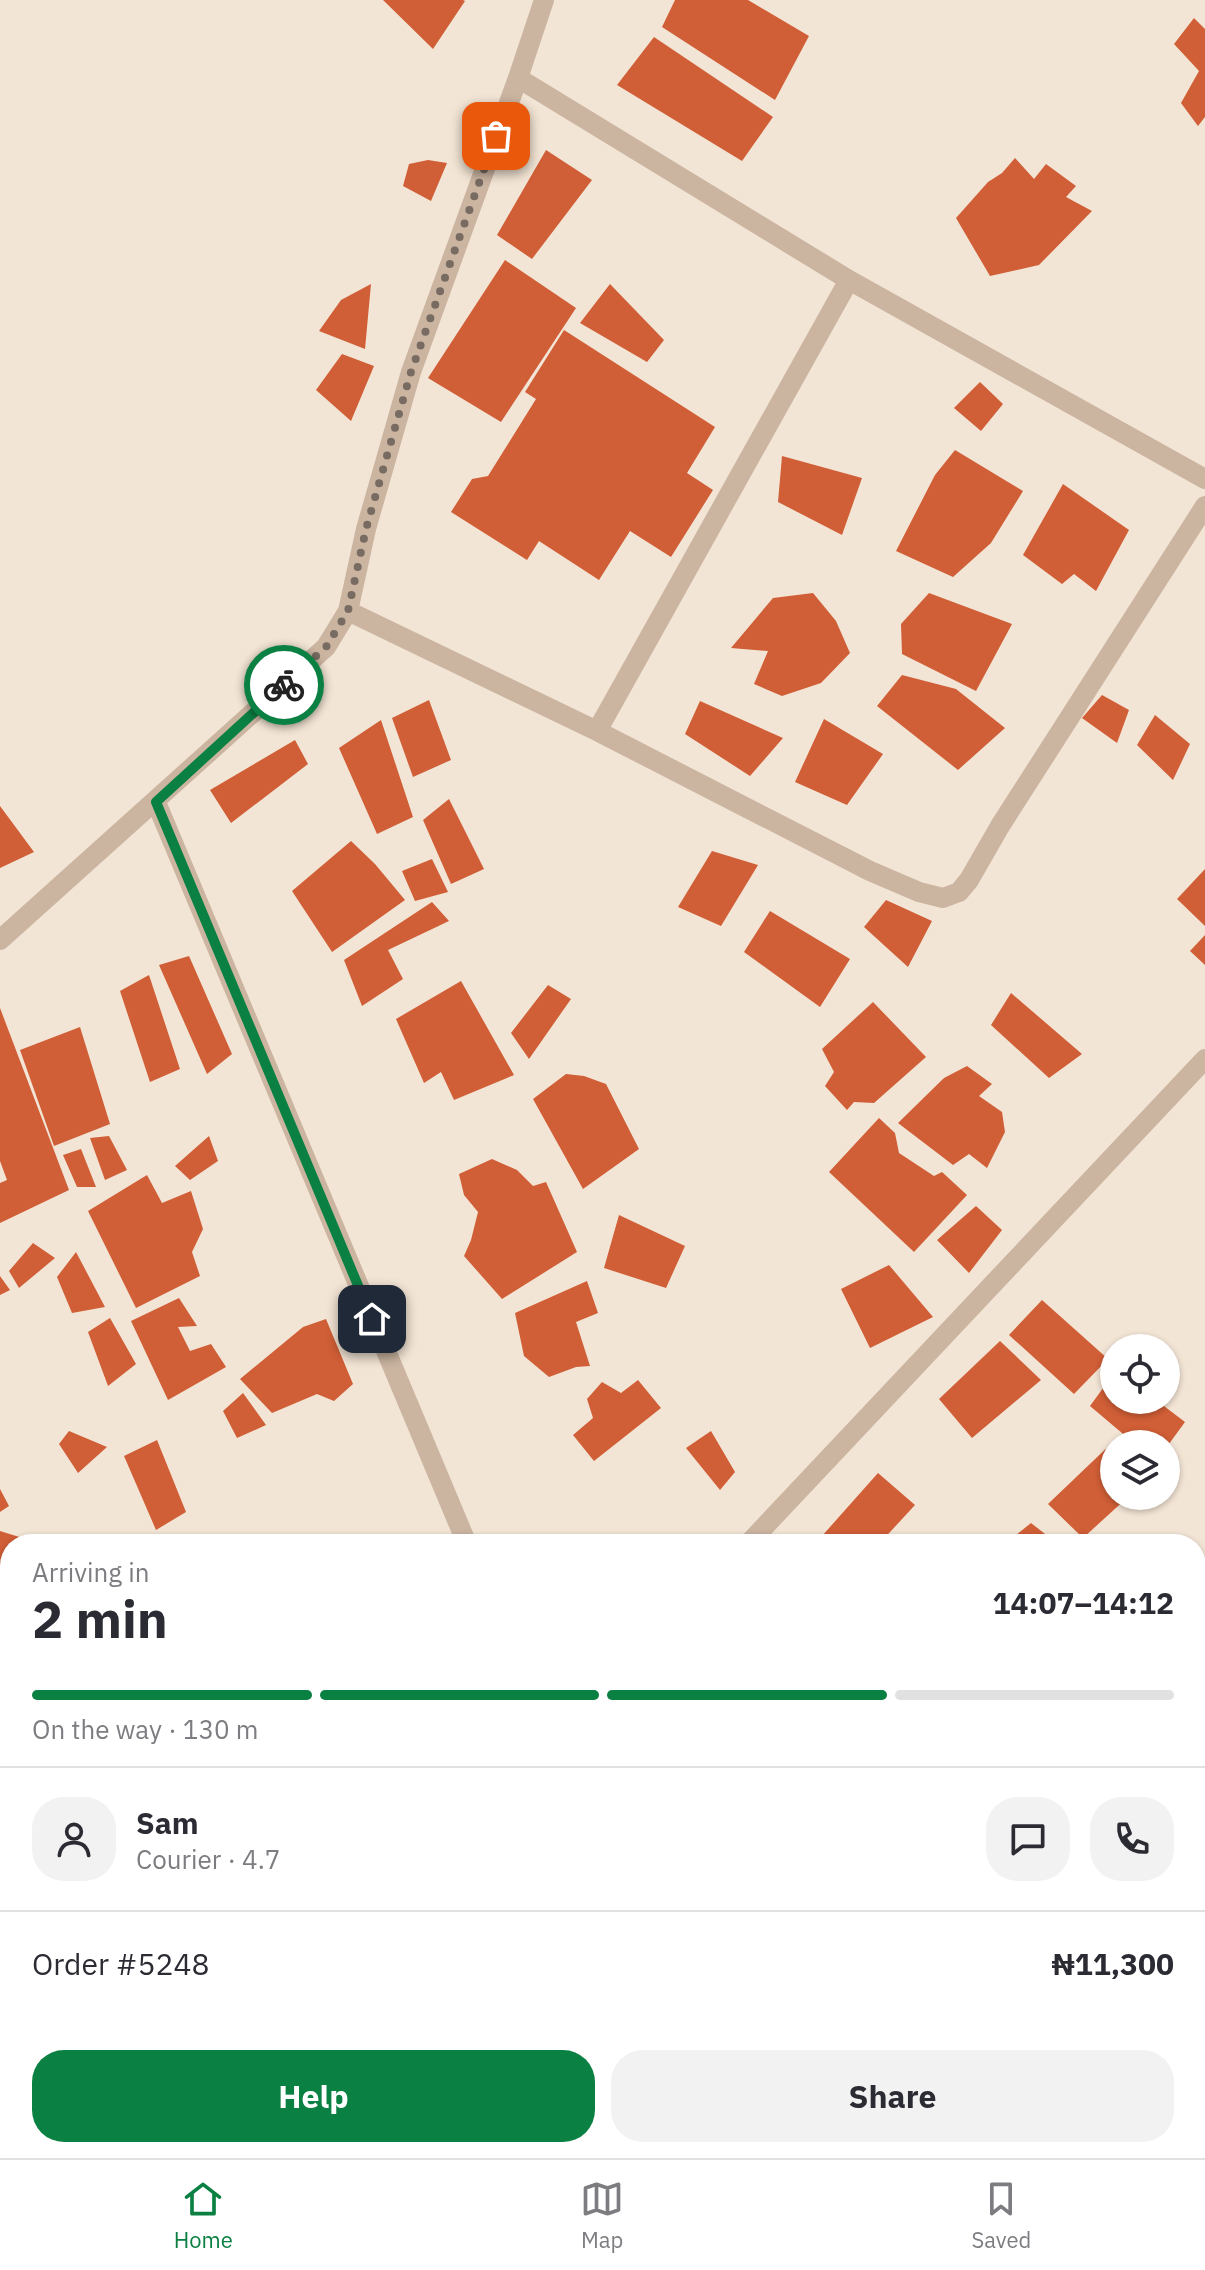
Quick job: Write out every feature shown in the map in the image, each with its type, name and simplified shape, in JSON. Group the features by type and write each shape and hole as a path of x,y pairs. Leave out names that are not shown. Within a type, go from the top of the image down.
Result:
{"street":[{"path":"0,940 326,647 348,611 366,529 411,372 544,0"},
{"path":"518,78 849,280 1205,479"},
{"path":"597,731 849,280"},
{"path":"348,611 597,731 870,871 919,892 943,898 959,892 969,880 1205,506"},
{"path":"156,802 463,1534"},
{"path":"757,1534 1205,1059"}],"building":[{"path":"383,0 463,0 465,1 433,49"},
{"path":"675,0 748,0 809,36 775,100 662,27"},
{"path":"1194,18 1205,29 1205,117 1198,126 1181,103 1199,71 1174,44"},
{"path":"654,37 773,117 742,161 617,85"},
{"path":"546,150 592,180 532,259 497,235"},
{"path":"1015,158 1034,179 1046,164 1076,186 1066,197 1092,211 1039,265 990,276 956,218 988,182 1002,173"},
{"path":"428,160 447,163 431,201 403,186 409,164"},
{"path":"505,260 576,308 501,422 428,378"},
{"path":"371,284 365,349 319,331 341,300"},
{"path":"610,284 664,340 647,362 580,323"},
{"path":"564,330 715,427 687,473 713,490 671,557 630,531 599,580 539,541 527,560 451,512 472,479 488,476 536,399 525,392"},
{"path":"342,354 374,366 351,421 316,390"},
{"path":"980,382 1003,404 981,431 954,408"},
{"path":"955,450 1023,491 991,543 953,577 896,551 935,475"},
{"path":"782,456 862,478 842,535 778,502"},
{"path":"1063,484 1129,530 1096,591 1074,574 1062,584 1023,555"},
{"path":"813,593 836,621 850,653 821,683 782,696 754,684 768,651 731,648 773,598"},
{"path":"929,593 1012,624 976,691 902,654 901,624"},
{"path":"902,675 956,689 1005,728 958,770 877,706"},
{"path":"1102,695 1129,710 1117,743 1082,718"},
{"path":"429,700 451,760 413,777 392,718"},
{"path":"700,701 783,738 750,776 685,734"},
{"path":"1155,715 1190,744 1173,780 1137,745"},
{"path":"824,719 883,754 847,805 795,782"},
{"path":"381,720 413,817 377,834 339,748"},
{"path":"295,740 308,764 231,823 210,790"},
{"path":"449,799 484,869 451,884 423,820"},
{"path":"0,806 34,852 0,868"},
{"path":"351,841 405,900 332,952 292,891"},
{"path":"712,851 758,865 721,926 678,907"},
{"path":"432,859 448,892 415,901 402,871"},
{"path":"1205,869 1205,926 1177,899"},
{"path":"886,900 932,921 908,967 864,927"},
{"path":"432,902 449,921 388,950 403,979 362,1006 344,960"},
{"path":"770,911 850,959 820,1007 744,952"},
{"path":"1205,935 1205,965 1190,951"},
{"path":"189,956 232,1054 207,1074 159,965"},
{"path":"149,975 180,1069 150,1082 120,991"},
{"path":"461,981 514,1075 454,1100 441,1072 424,1083 396,1019"},
{"path":"548,985 571,999 529,1059 511,1033"},
{"path":"1011,993 1082,1054 1049,1078 991,1025"},
{"path":"873,1002 926,1057 874,1103 854,1102 847,1110 825,1086 834,1072 822,1049"},
{"path":"0,1008 69,1190 0,1223 0,1183 7,1180 0,1161"},
{"path":"80,1027 110,1124 54,1146 20,1050"},
{"path":"967,1066 992,1084 979,1096 1002,1112 1005,1132 987,1168 969,1154 953,1165 898,1123 944,1078"},
{"path":"566,1074 584,1076 606,1084 639,1149 583,1189 533,1099"},
{"path":"879,1118 895,1133 899,1153 934,1176 942,1172 967,1195 914,1252 829,1172"},
{"path":"109,1136 127,1170 105,1180 90,1138"},
{"path":"209,1136 218,1161 190,1180 175,1166"},
{"path":"81,1149 96,1187 77,1187 63,1155"},
{"path":"492,1159 517,1170 533,1186 546,1182 577,1252 502,1299 464,1256 478,1212 464,1195 459,1174"},
{"path":"147,1175 162,1203 191,1191 203,1229 192,1252 200,1276 136,1308 88,1211"},
{"path":"976,1206 1002,1230 969,1273 937,1240"},
{"path":"619,1215 685,1246 666,1288 604,1268"},
{"path":"33,1243 55,1258 19,1288 9,1271"},
{"path":"76,1252 105,1307 72,1313 57,1277"},
{"path":"889,1265 933,1317 870,1348 841,1289"},
{"path":"0,1276 10,1290 0,1295"},
{"path":"587,1281 598,1313 576,1322 590,1366 576,1367 549,1377 524,1356 515,1313"},
{"path":"179,1298 197,1326 178,1327 190,1351 211,1344 226,1367 168,1400 131,1321"},
{"path":"1042,1300 1100,1352 1100,1367 1074,1394 1009,1335"},
{"path":"110,1318 136,1364 108,1386 88,1332"},
{"path":"326,1319 353,1384 334,1401 317,1394 272,1413 240,1379 303,1327"},
{"path":"1000,1341 1041,1380 972,1438 939,1399"},
{"path":"638,1380 661,1408 594,1461 573,1435 593,1418 587,1399 602,1382 621,1393"},
{"path":"1100,1392 1100,1414 1174,1414 1185,1422 1179,1430 1118,1430 1090,1406"},
{"path":"243,1393 266,1425 237,1438 223,1411"},
{"path":"69,1431 107,1447 78,1473 59,1444"},
{"path":"711,1431 735,1472 720,1490 686,1448"},
{"path":"157,1440 186,1512 156,1530 124,1456"},
{"path":"1100,1454 1100,1510 1114,1510 1087,1534 1079,1534 1048,1504"},
{"path":"878,1473 915,1505 888,1534 824,1534"},
{"path":"0,1489 9,1506 0,1512"},
{"path":"1031,1523 1045,1534 1017,1534"}],"way so far":[{"path":"284,685 326,647 348,611 366,529 411,372 496,136"}],"route":[{"path":"284,685 156,802 372,1319"}]}
